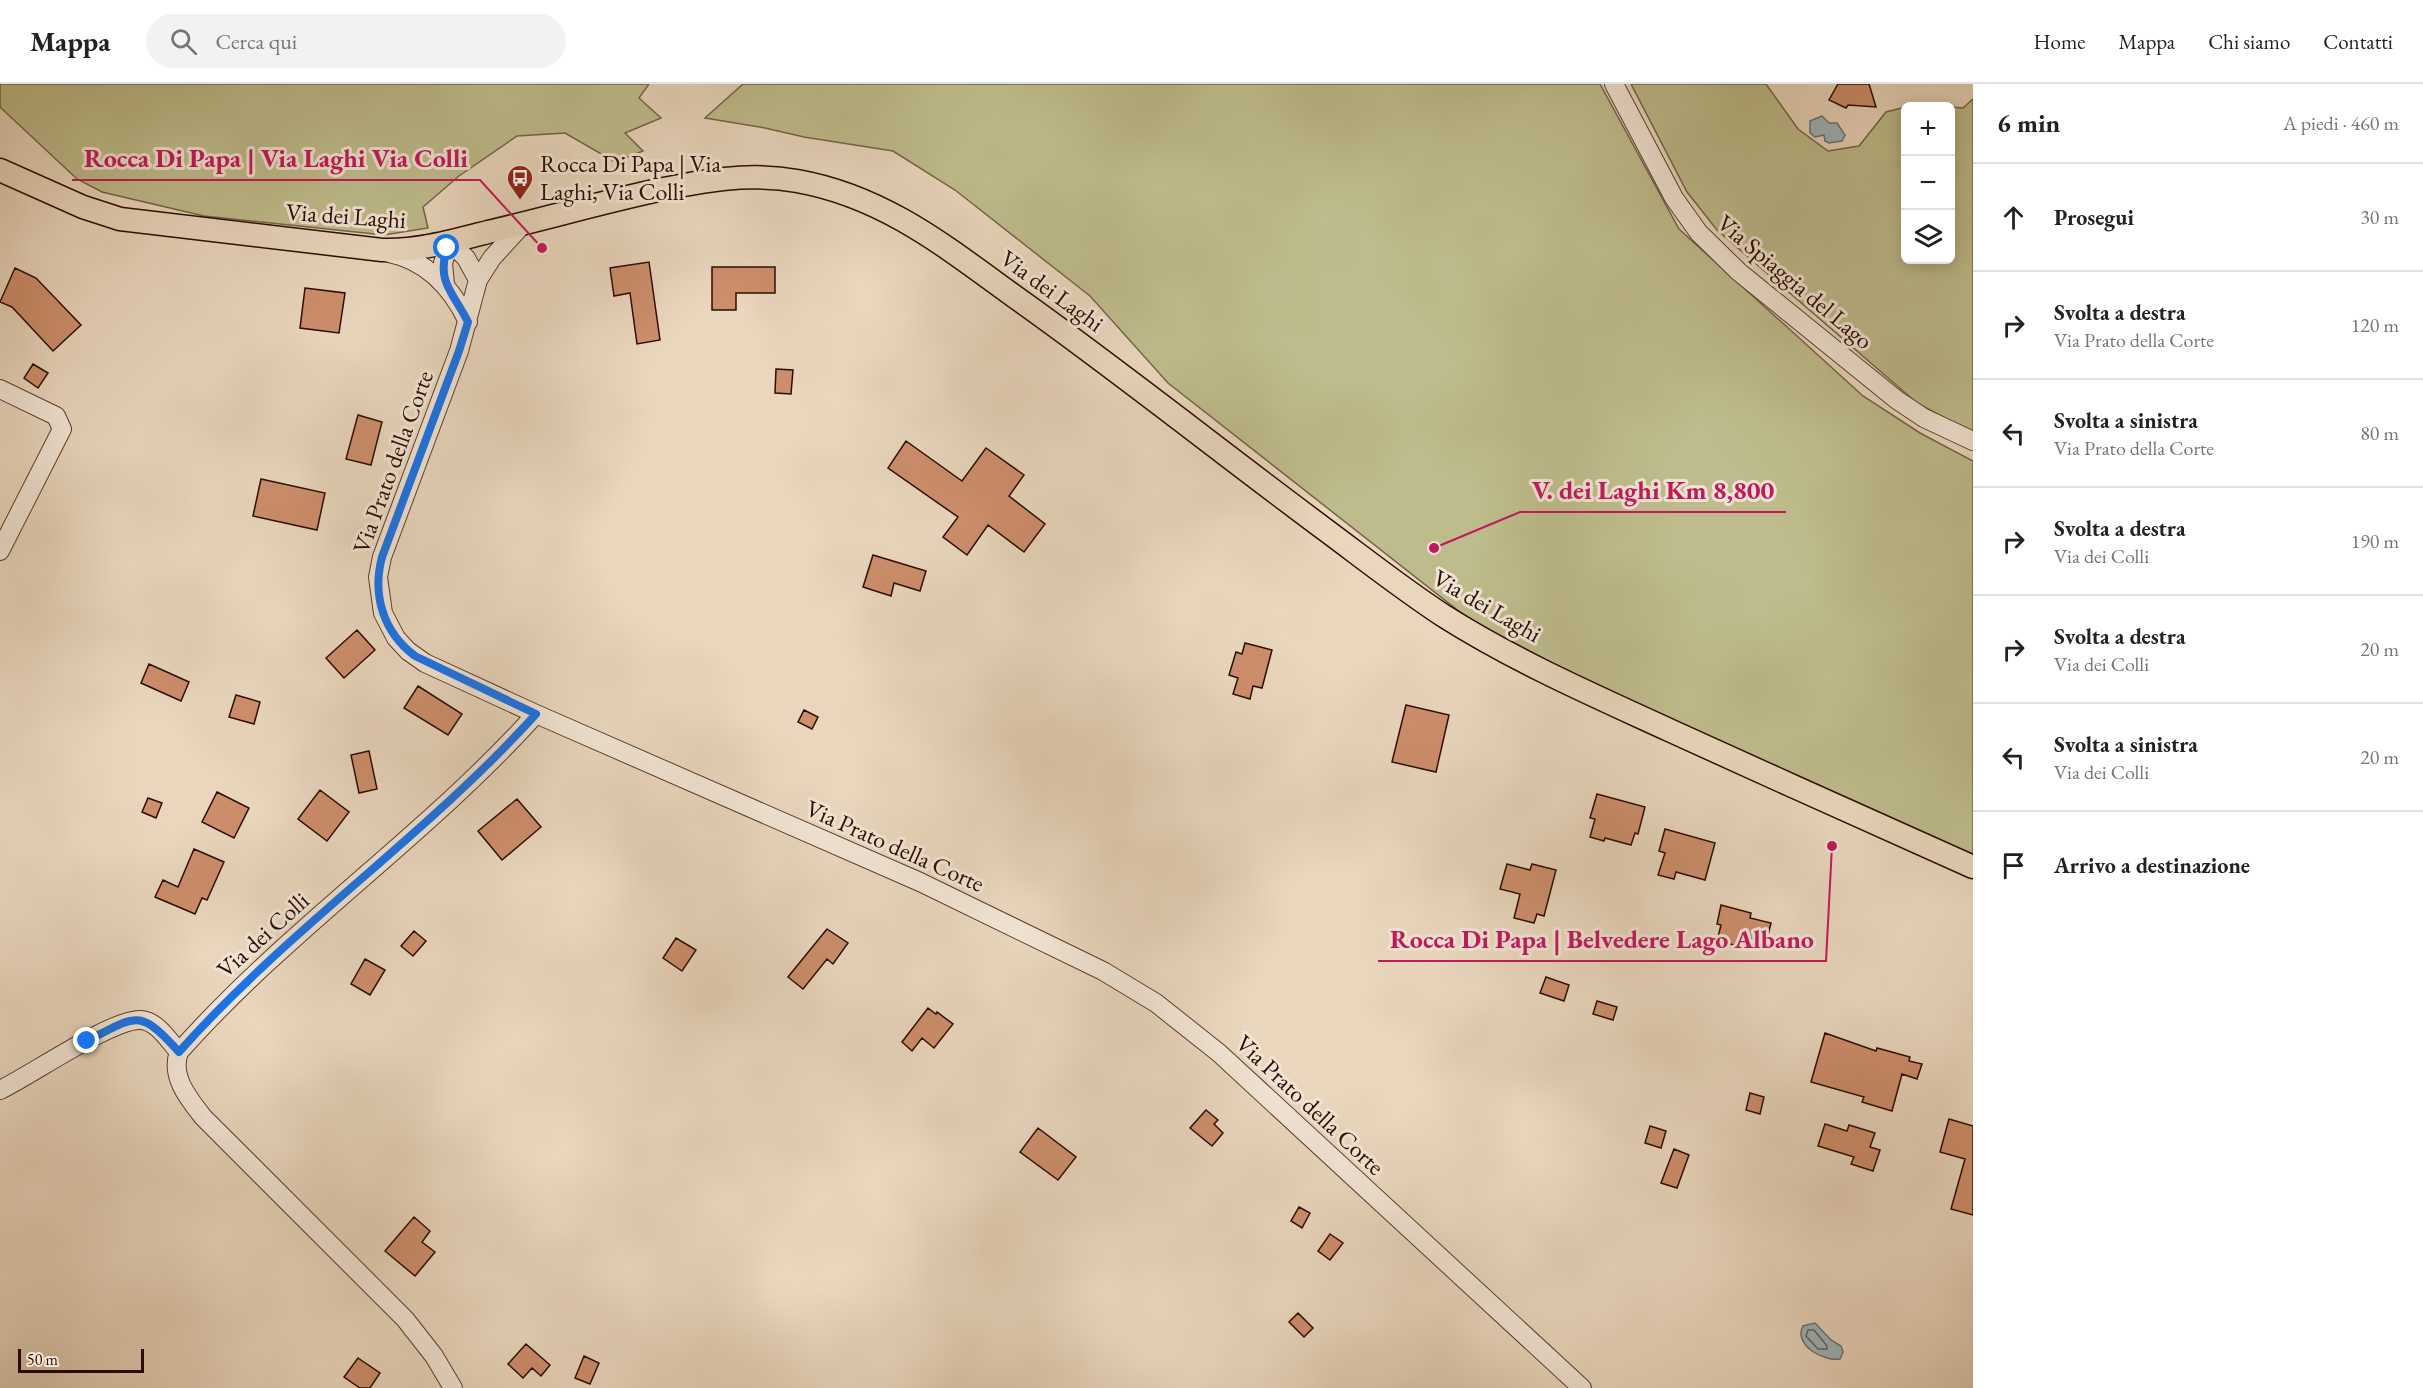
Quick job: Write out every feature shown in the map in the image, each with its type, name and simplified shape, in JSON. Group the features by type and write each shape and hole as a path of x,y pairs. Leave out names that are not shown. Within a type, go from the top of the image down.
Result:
{"main road":[{"name":"Via dei Laghi","path":"0,170 91,210 130,221 375,250 402,250 450,242 620,199 708,180 732,177 779,178 838,191 879,206 920,229 1083,345 1222,453 1452,621 1501,649 1617,706 1973,867"}],"street":[{"name":"Via Spiaggia del Lago","path":"1614,84 1674,198 1686,218 1706,241 1739,272 1897,400 1924,418 1973,441"},
{"path":"445,284 443,262 450,242 466,258 478,280 492,258 523,224"},
{"path":"375,250 416,262 445,284 457,299 468,322"},
{"name":"Via Prato della Corte","path":"478,280 459,351 382,557 378,577 382,613 390,630 402,645 415,656 536,714 920,882 1103,971 1140,992 1219,1053 1582,1388"},
{"path":"0,389 56,416 62,429 0,551"},
{"name":"Via dei Colli","path":"179,1052 247,981 497,758 536,714"},
{"path":"0,1090 87,1041 128,1021 149,1022 179,1052 177,1075 182,1087 202,1117 405,1319 434,1356 453,1388"}],"shaded area":[{"path":"0,84 649,84 639,98 661,118 625,133 643,151 615,162 565,133 517,136 459,176 423,207 428,228 384,235 204,216 102,192 77,179 0,107"},
{"path":"743,84 1600,84 1679,229 1863,396 1920,433 1973,461 1973,856 1736,751 1541,658 1469,619 1168,383 1090,296 955,190 893,151 705,118"},
{"path":"1631,84 1766,84 1798,129 1828,151 1859,146 1886,112 1901,108 1901,264 1955,264 1955,107 1963,108 1973,99 1973,433 1917,403 1717,230 1687,192"}],"water":[{"path":"1822,116 1829,123 1837,123 1845,135 1842,141 1829,143 1825,141 1824,135 1815,137 1810,133 1810,121"},
{"path":"1815,1323 1831,1340 1841,1346 1843,1352 1840,1359 1826,1358 1806,1346 1802,1340 1803,1326"}],"building":[{"path":"1838,84 1869,84 1876,107 1848,105 1846,108 1829,100"},
{"path":"649,262 660,340 637,344 630,293 614,296 610,268"},
{"path":"712,267 775,267 775,293 736,293 736,310 712,310"},
{"path":"15,268 36,278 81,325 53,351 12,307 0,302"},
{"path":"305,288 345,293 339,333 300,328"},
{"path":"33,364 48,373 38,388 24,378"},
{"path":"776,369 793,370 791,394 775,393"},
{"path":"358,415 382,422 371,465 346,459"},
{"path":"906,441 962,481 986,448 1024,475 1009,496 1045,524 1024,552 988,525 967,555 943,537 958,517 888,468"},
{"path":"261,479 325,493 317,530 253,516"},
{"path":"873,555 926,571 920,591 894,583 891,596 863,587"},
{"path":"357,630 375,650 344,678 326,658"},
{"path":"1245,643 1272,650 1262,688 1253,686 1250,699 1233,694 1238,678 1229,675 1236,652 1242,654"},
{"path":"149,664 189,682 181,701 141,683"},
{"path":"418,686 462,714 448,735 404,708"},
{"path":"236,695 260,702 254,724 229,717"},
{"path":"1406,705 1449,715 1436,772 1392,762"},
{"path":"804,710 818,717 812,729 798,722"},
{"path":"369,751 377,789 359,793 351,755"},
{"path":"320,790 349,812 327,841 298,819"},
{"path":"217,792 249,808 234,838 202,822"},
{"path":"1597,794 1645,807 1638,834 1635,833 1631,845 1605,838 1604,841 1590,837 1595,819 1590,818"},
{"path":"148,798 162,803 156,818 142,812"},
{"path":"517,799 541,827 502,860 478,831"},
{"path":"1665,829 1715,843 1705,880 1676,872 1674,879 1658,875 1665,853 1659,851"},
{"path":"194,849 224,862 207,900 202,898 195,914 155,897 163,880 178,887"},
{"path":"1507,864 1530,870 1532,864 1556,870 1544,916 1537,914 1534,923 1514,918 1520,894 1500,889"},
{"path":"1721,905 1751,913 1750,918 1771,923 1766,943 1746,937 1743,947 1717,941 1721,925 1717,924"},
{"path":"827,929 848,943 833,964 827,959 803,989 788,977"},
{"path":"414,931 426,941 413,956 401,946"},
{"path":"676,938 696,950 682,971 663,958"},
{"path":"365,959 385,970 370,995 351,984"},
{"path":"1546,977 1569,985 1564,1001 1540,993"},
{"path":"1597,1001 1617,1007 1613,1020 1593,1014"},
{"path":"928,1008 953,1024 934,1048 922,1038 912,1051 902,1042"},
{"path":"1825,1033 1876,1051 1877,1048 1910,1057 1909,1061 1922,1064 1917,1079 1902,1074 1892,1111 1862,1102 1864,1097 1811,1082"},
{"path":"1750,1093 1764,1097 1760,1114 1746,1110"},
{"path":"1206,1110 1218,1120 1214,1124 1223,1133 1212,1146 1190,1128"},
{"path":"1949,1119 1973,1126 1973,1215 1951,1209 1965,1159 1940,1152"},
{"path":"1825,1124 1847,1131 1849,1125 1875,1133 1870,1147 1880,1150 1873,1171 1851,1164 1854,1157 1818,1146"},
{"path":"1650,1126 1666,1131 1661,1148 1645,1143"},
{"path":"1038,1128 1076,1157 1058,1180 1020,1152"},
{"path":"1674,1149 1689,1155 1677,1188 1661,1183"},
{"path":"1299,1207 1310,1213 1302,1228 1291,1221"},
{"path":"414,1217 430,1231 422,1242 435,1252 415,1276 385,1251"},
{"path":"1330,1234 1343,1243 1330,1260 1318,1251"},
{"path":"1298,1313 1313,1328 1304,1337 1289,1322"},
{"path":"526,1344 550,1365 541,1376 532,1368 523,1378 508,1364"},
{"path":"584,1356 599,1363 590,1384 575,1378"},
{"path":"358,1358 380,1373 370,1388 360,1388 344,1377"}],"place":[{"name":"Rocca Di Papa | Via Laghi, Via Colli","path":"520,201"},
{"name":"Rocca Di Papa | Via Laghi Via Colli","path":"542,248"},
{"name":"V. dei Laghi Km 8,800","path":"1434,548"},
{"name":"Rocca Di Papa | Belvedere Lago Albano","path":"1832,846"}],"route":[{"path":"87,1041 128,1021 141,1020 157,1028 179,1052 247,981 497,758 536,714 435,668 415,656 390,630 382,613 379,598 378,577 382,557 468,322 457,299 445,284 443,262 447,248"}]}
